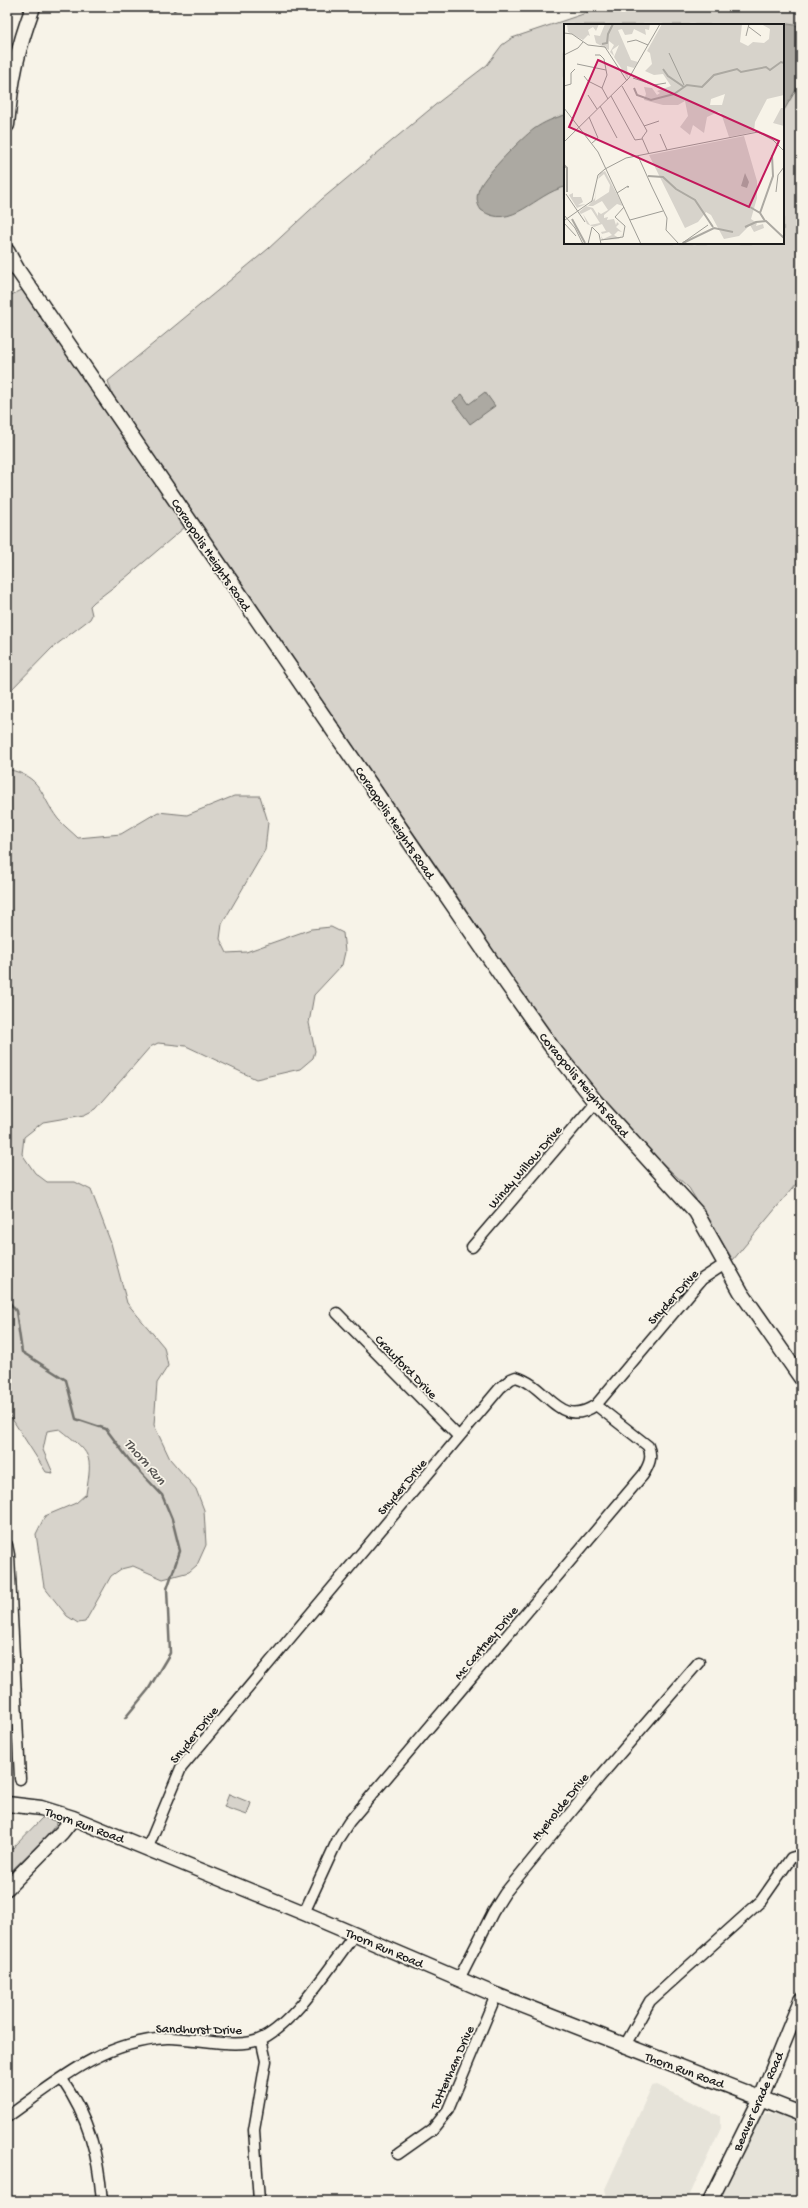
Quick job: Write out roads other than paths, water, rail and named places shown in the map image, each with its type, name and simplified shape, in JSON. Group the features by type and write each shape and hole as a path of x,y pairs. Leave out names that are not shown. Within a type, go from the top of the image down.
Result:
{"street":[{"path":"7,125 14,67 20,41 33,7"},
{"name":"Coraopolis Heights Road","path":"7,251 17,269 507,984 551,1046 596,1102 696,1212 741,1292 799,1372"},
{"name":"Windy Willow Drive","path":"472,1247 596,1102"},
{"name":"Snyder Drive","path":"148,1847 181,1768 500,1388 516,1377 529,1383 557,1406 569,1413 581,1412 596,1405 694,1287 707,1275 725,1264"},
{"name":"Crawford Drive","path":"337,1313 459,1437"},
{"name":"Mc Cartney Drive","path":"304,1913 338,1839 349,1822 643,1475 650,1461 651,1453 648,1446 596,1405"},
{"path":"7,1545 9,1555 11,1697 20,1779"},
{"name":"Hyeholde Drive","path":"459,1979 493,1912 505,1893 593,1785 699,1662"},
{"name":"Thorn Run Road","path":"7,1804 41,1808 73,1818 148,1847 496,1995 801,2114"},
{"path":"7,1888 58,1836 73,1818"},
{"path":"624,2046 650,2001 761,1901 791,1858 801,1855"},
{"name":"Sandhurst Drive","path":"7,2117 84,2062 103,2052 136,2042 167,2038 232,2043 261,2039 282,2025 292,2015 355,1934"},
{"name":"Tottenham Drive","path":"398,2154 432,2130 448,2110 496,1995"},
{"name":"Beaver Grade Road","path":"710,2201 761,2098 801,2000"},
{"path":"259,2201 254,2130 266,2061 261,2039"},
{"path":"62,2079 74,2097 92,2136 102,2201"}],"waterway":[{"path":"174,10 178,7"},
{"name":"Thorn Run","path":"7,1299 16,1311 22,1352 66,1380 76,1419 106,1429 130,1461 162,1495 172,1519 180,1551 167,1589 170,1653 148,1690 125,1718"}]}
